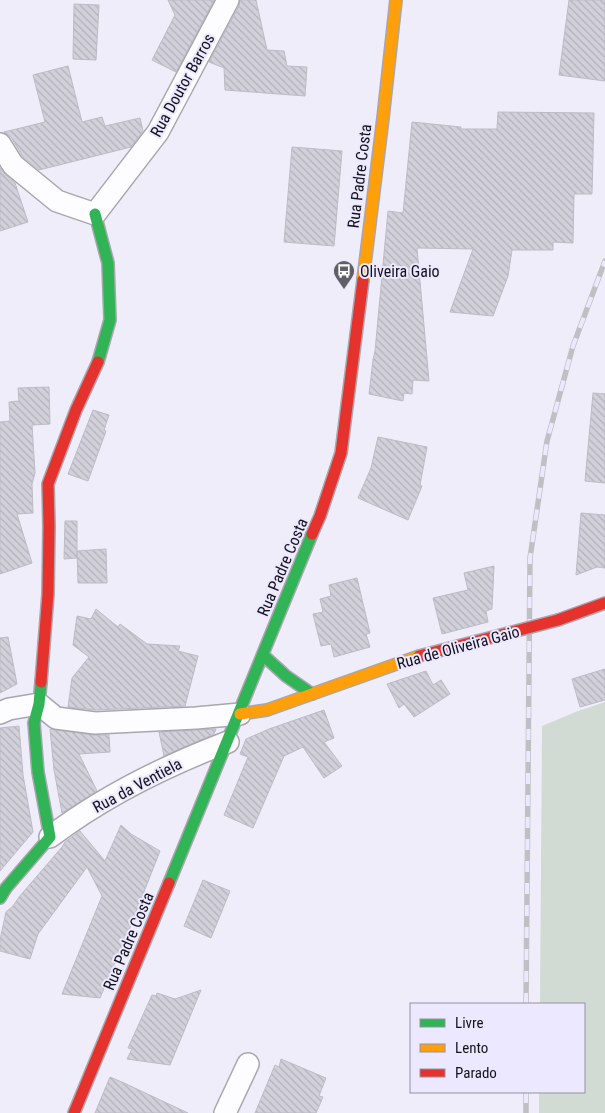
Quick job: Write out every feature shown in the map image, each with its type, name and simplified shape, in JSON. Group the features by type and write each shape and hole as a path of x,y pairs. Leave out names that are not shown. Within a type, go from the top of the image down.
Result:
{"street":[{"name":"Rua Doutor Barros","path":"94,214 158,132 228,0"},
{"name":"Rua Padre Costa","path":"74,1113 240,714 320,516 341,453 382,128 396,0"},
{"path":"0,144 13,165 57,201 94,214 108,263 110,320 100,358 76,410 48,484 48,594 39,704 34,723 38,772 50,837 6,888 0,898"},
{"name":"Rua de Oliveira Gaio","path":"39,704 56,718 95,723 196,718 267,710 413,658 558,620 605,603"},
{"path":"263,655 282,674 312,694"},
{"path":"0,713 9,709 39,704"},
{"name":"Rua da Ventiela","path":"50,837 74,819 135,783 228,742"},
{"path":"225,1113 248,1064"}],"shaded area":[{"path":"605,702 605,1113 539,1113 539,1093 585,1093 585,1003 540,1003 542,726"}],"building":[{"path":"168,0 214,0 176,72 152,60 175,15"},
{"path":"240,0 256,0 267,50 284,51 287,66 307,67 305,96 225,90 224,68 209,62 239,6"},
{"path":"569,0 605,0 605,81 559,75"},
{"path":"74,4 99,5 96,60 73,59"},
{"path":"68,66 82,122 102,117 105,126 140,118 143,131 131,147 39,170 23,157 11,137 4,132 45,122 33,75"},
{"path":"498,112 594,113 592,194 574,194 573,243 553,242 553,250 512,250 508,276 493,316 450,312 473,249 417,248 429,381 413,380 412,394 404,393 403,401 369,394 375,351 388,211 403,213 412,122 461,127 461,129 497,129"},
{"path":"292,147 342,151 334,246 284,242"},
{"path":"0,168 15,183 28,222 0,231"},
{"path":"49,387 50,424 32,425 35,473 32,484 33,513 17,514 32,563 0,574 0,422 10,421 9,402 19,401 18,388"},
{"path":"593,393 605,394 605,483 585,481"},
{"path":"93,410 109,415 104,430 106,431 88,481 68,474"},
{"path":"378,437 427,447 420,485 422,486 408,520 358,498 371,468"},
{"path":"581,513 605,515 605,568 597,567 576,575"},
{"path":"65,521 77,521 77,558 64,559"},
{"path":"106,549 107,583 78,583 77,551"},
{"path":"494,566 492,609 486,611 488,622 442,634 433,598 468,590 464,573"},
{"path":"357,578 370,633 366,634 370,647 334,657 331,644 321,646 313,614 323,612 320,599 331,596 329,585"},
{"path":"96,609 118,627 120,624 147,644 180,646 178,651 198,656 185,706 95,710 68,707 72,678 89,657 73,645 77,616 91,619"},
{"path":"8,637 17,684 0,693 0,638"},
{"path":"605,669 605,700 580,707 572,679"},
{"path":"426,671 433,685 441,680 450,694 414,717 404,704 399,708 387,684"},
{"path":"324,710 334,738 324,742 342,766 324,778 303,747 284,756 253,828 224,815 248,757 240,754 246,739"},
{"path":"19,726 23,775 33,832 0,871 0,728"},
{"path":"50,729 93,735 109,735 110,752 79,754 97,791 62,813 54,770"},
{"path":"216,729 214,734 164,756 159,732"},
{"path":"121,825 131,834 160,851 100,998 62,994 102,896 87,867 38,934 30,959 0,951 0,940 6,912 65,842 80,831 105,861"},
{"path":"203,880 230,891 211,938 184,926"},
{"path":"201,990 170,1065 127,1059 132,1049 128,1048 152,995 156,996 157,993 175,999"},
{"path":"281,1059 326,1078 319,1096 323,1097 316,1113 255,1113 275,1065 279,1067"},
{"path":"110,1077 124,1083 188,1113 95,1113"}],"railway":[{"path":"526,1003 530,558 547,441 573,346 605,261"},
{"path":"526,1093 526,1113"}],"traffic: fast":[{"path":"95,214 108,263 110,320 98,362"},
{"path":"169,883 312,534"},
{"path":"263,655 286,676 312,694"},
{"path":"0,898 6,888 50,837 38,772 34,723 39,704 41,682"}],"traffic: slow":[{"path":"363,280 396,0"},
{"path":"240,714 267,710 419,656"}],"traffic: jam":[{"path":"312,534 341,453 363,280"},
{"path":"41,682 48,594 48,484 76,410 98,362"},
{"path":"558,620 605,603"},
{"path":"497,636 558,620"},
{"path":"419,656 497,636"},
{"path":"74,1113 169,883"}],"place":[{"name":"Oliveira Gaio","path":"344,290"}]}
